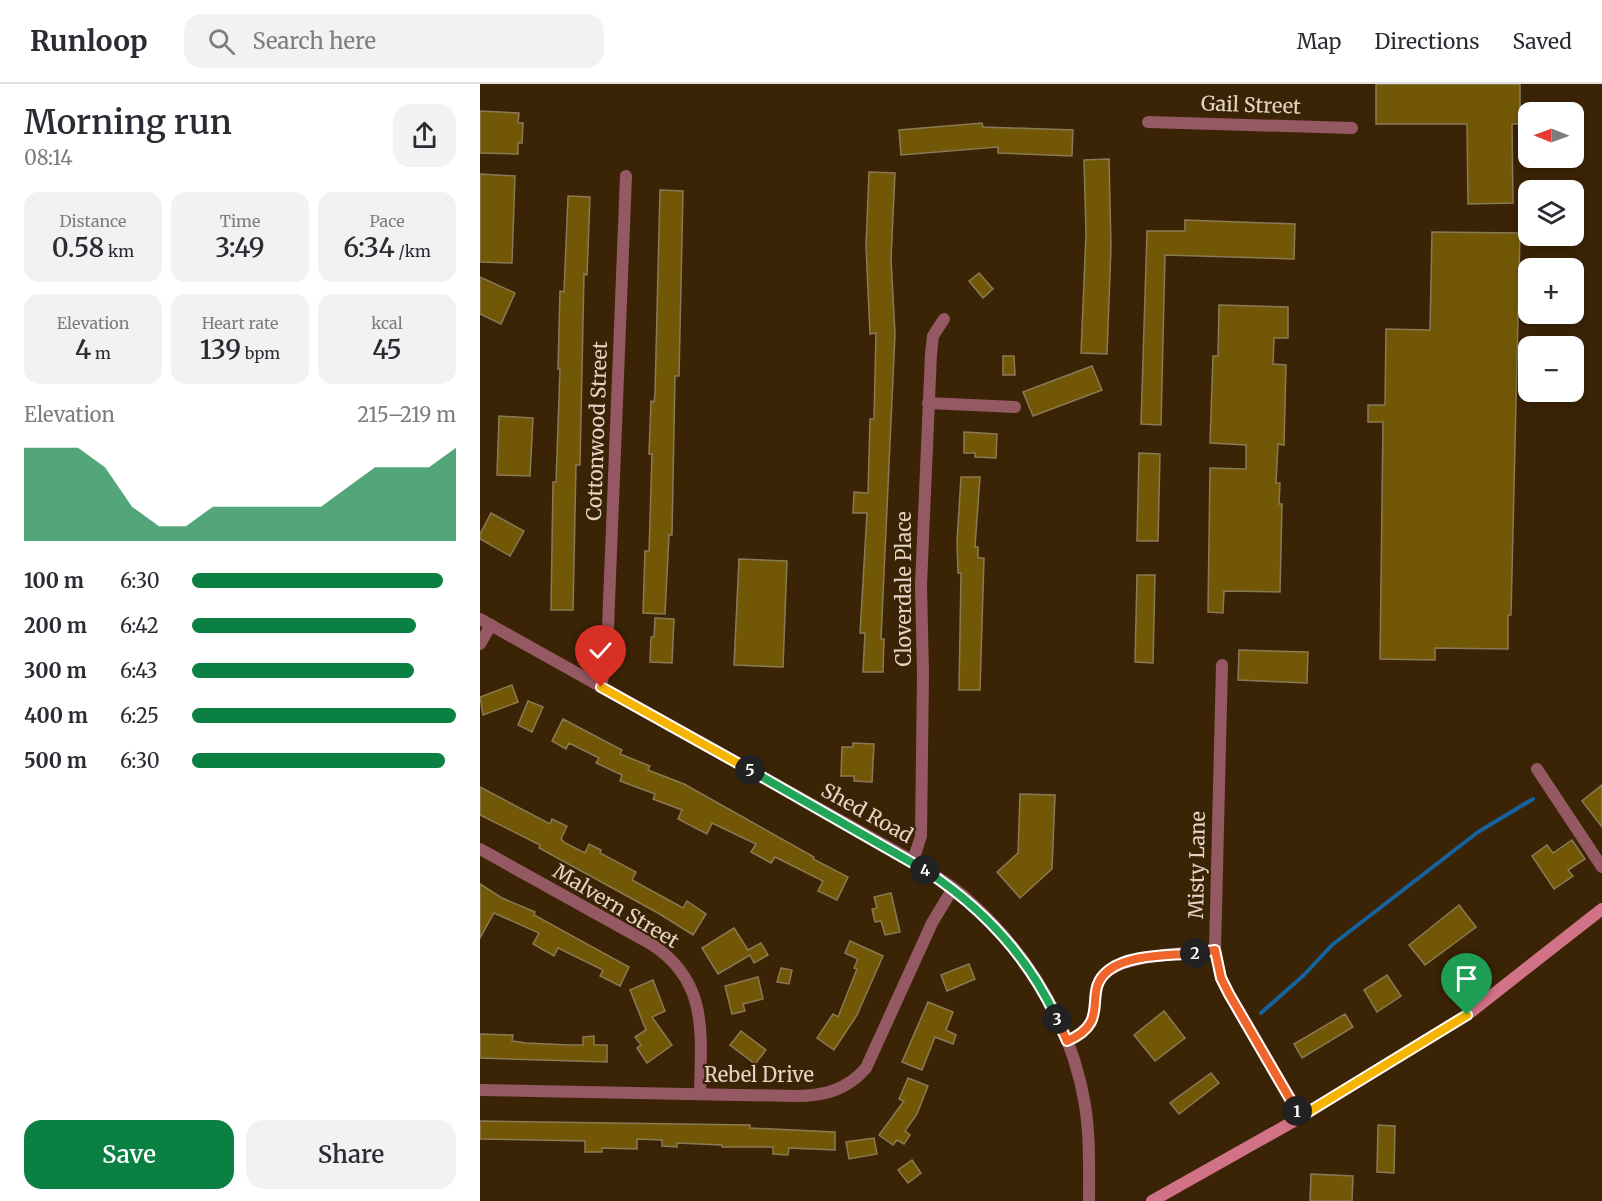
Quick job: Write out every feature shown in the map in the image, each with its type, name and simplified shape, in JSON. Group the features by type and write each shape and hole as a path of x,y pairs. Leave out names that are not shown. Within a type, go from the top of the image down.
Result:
{"main road":[{"path":"1152,1201 1300,1117 1467,1015 1602,909"}],"street":[{"name":"Gail Street","path":"1148,122 1352,128"},
{"name":"Cottonwood Street","path":"601,687 607,651 626,176"},
{"name":"Cloverdale Place","path":"913,861 921,836 923,673 921,585 928,403 933,336 944,319"},
{"path":"928,403 1015,407"},
{"name":"Shed Road","path":"485,622 913,861 952,888 985,917 1031,970 1049,1001 1077,1066 1085,1105 1089,1150 1089,1201"},
{"path":"480,644 485,622"},
{"name":"Misty Lane","path":"1222,665 1215,950 1221,978 1229,994 1300,1117"},
{"path":"1537,769 1602,867"},
{"name":"Malvern Street","path":"480,849 651,944 671,960 686,979 700,1014 700,1094"},
{"name":"Rebel Drive","path":"480,1090 813,1096 834,1091 852,1081 866,1068 932,922 952,888"},
{"path":"1067,1041 1087,1030 1092,1021 1098,985 1108,971 1126,962 1215,950"}],"building":[{"path":"1376,84 1520,84 1518,124 1512,124 1513,203 1468,204 1467,124 1376,124"},
{"path":"480,111 519,113 518,123 523,123 522,143 518,143 518,154 480,153"},
{"path":"982,123 983,127 1073,130 1072,156 998,153 998,147 901,155 899,130"},
{"path":"1109,159 1111,247 1107,354 1081,353 1086,233 1084,160"},
{"path":"869,172 895,173 891,259 895,334 881,639 884,639 883,672 863,672 865,633 860,633 867,513 853,513 854,492 868,493 870,419 874,419 876,333 870,334 866,246"},
{"path":"480,174 515,176 512,263 480,262"},
{"path":"660,190 683,191 679,376 675,376 672,535 669,535 665,614 643,613 645,551 649,551 652,454 649,454 651,401 654,402 655,393"},
{"path":"568,196 590,197 587,275 584,274 580,465 576,465 573,610 551,610 553,482 556,482 560,369 558,369 560,291 564,292"},
{"path":"1185,220 1295,224 1294,259 1165,255 1161,425 1141,424 1147,231 1185,231"},
{"path":"1432,232 1518,233 1520,246 1511,615 1508,615 1508,649 1435,648 1435,660 1380,659 1383,422 1368,422 1368,405 1385,405 1386,329 1430,330"},
{"path":"979,273 993,289 983,298 969,281"},
{"path":"480,277 515,293 501,324 480,314"},
{"path":"1219,305 1288,307 1288,338 1274,338 1273,364 1286,365 1284,445 1278,444 1276,483 1280,483 1279,504 1282,504 1280,592 1224,591 1223,613 1208,612 1210,468 1246,469 1246,445 1210,443 1213,356 1218,356"},
{"path":"1003,356 1014,356 1015,375 1003,375"},
{"path":"1092,366 1102,390 1033,416 1023,392"},
{"path":"499,416 533,418 530,476 497,475"},
{"path":"964,432 997,434 996,458 975,457 975,453 964,453"},
{"path":"1139,453 1160,454 1158,541 1137,541"},
{"path":"961,477 980,477 975,547 978,547 978,558 984,558 980,690 959,690 961,573 958,573 957,541"},
{"path":"491,513 524,531 510,556 480,539 480,534"},
{"path":"739,559 787,561 783,667 734,665"},
{"path":"1137,575 1155,575 1153,663 1135,662"},
{"path":"655,618 674,619 672,663 650,662 651,637 654,637"},
{"path":"1239,650 1308,652 1307,683 1238,680"},
{"path":"512,685 518,702 483,715 480,697"},
{"path":"528,701 543,707 532,732 518,725"},
{"path":"563,719 622,750 620,754 650,766 648,770 684,784 848,877 837,900 818,891 823,881 775,857 771,863 751,852 756,844 712,823 707,834 678,819 682,810 653,799 655,794 620,781 622,775 596,763 599,758 569,743 566,749 552,741"},
{"path":"853,743 874,744 872,782 854,781 854,776 841,776 842,747 853,747"},
{"path":"1602,785 1602,827 1582,801"},
{"path":"480,787 550,824 552,819 567,826 561,839 565,843 585,853 589,844 601,850 600,853 636,872 632,880 683,908 687,901 706,914 693,935 658,913 539,848 540,845 480,815"},
{"path":"1020,794 1055,795 1052,869 1020,898 997,872 1018,853"},
{"path":"1572,840 1585,859 1568,870 1573,876 1554,889 1532,856 1547,845 1553,853"},
{"path":"480,884 502,898 535,912 534,915 629,967 620,986 600,976 603,970 558,948 554,956 533,944 539,933 494,913 480,938"},
{"path":"891,893 900,932 885,935 881,921 875,922 872,909 877,908 874,897"},
{"path":"1459,905 1476,927 1425,965 1409,945"},
{"path":"734,928 748,950 761,943 768,955 754,963 750,955 718,974 702,948"},
{"path":"850,941 883,956 857,1015 834,1050 817,1038 833,1014 838,1017 857,969 854,968 858,959 845,953"},
{"path":"969,964 975,979 947,991 941,975"},
{"path":"781,968 792,970 789,984 777,982"},
{"path":"1387,975 1401,996 1377,1012 1364,990"},
{"path":"758,977 763,999 743,1004 745,1011 732,1014 725,986"},
{"path":"653,980 665,1011 652,1017 672,1045 647,1063 637,1048 641,1045 635,1037 646,1030 630,990"},
{"path":"928,1002 953,1012 946,1030 956,1035 953,1044 935,1037 922,1070 902,1062"},
{"path":"1164,1011 1185,1038 1155,1061 1134,1035"},
{"path":"1345,1014 1353,1027 1302,1058 1294,1044"},
{"path":"741,1031 766,1050 755,1064 730,1045"},
{"path":"480,1034 513,1035 512,1041 526,1043 570,1045 583,1045 583,1037 594,1036 594,1045 607,1045 607,1062 480,1058"},
{"path":"1211,1073 1219,1083 1179,1114 1170,1103"},
{"path":"908,1078 928,1086 917,1114 905,1131 910,1135 904,1144 897,1140 893,1145 879,1135 904,1101 899,1099"},
{"path":"480,1121 750,1125 750,1128 835,1132 835,1150 789,1148 788,1155 773,1154 773,1147 722,1147 722,1145 677,1143 677,1147 662,1146 662,1140 637,1139 637,1149 602,1148 602,1152 585,1152 585,1141 480,1139"},
{"path":"1378,1125 1395,1126 1394,1173 1377,1172"},
{"path":"874,1138 877,1154 849,1159 846,1142"},
{"path":"912,1160 921,1173 908,1183 898,1170"},
{"path":"1311,1174 1353,1176 1352,1201 1310,1201"}],"waterway":[{"path":"1261,1013 1304,975 1332,945 1478,832 1533,799"}],"route":[{"path":"601,687 913,861 968,900 1008,941 1031,970 1049,1001 1067,1041 1087,1030 1092,1021 1098,985 1108,971 1116,966 1143,959 1215,950 1221,978 1229,994 1300,1117 1467,1015"}]}
